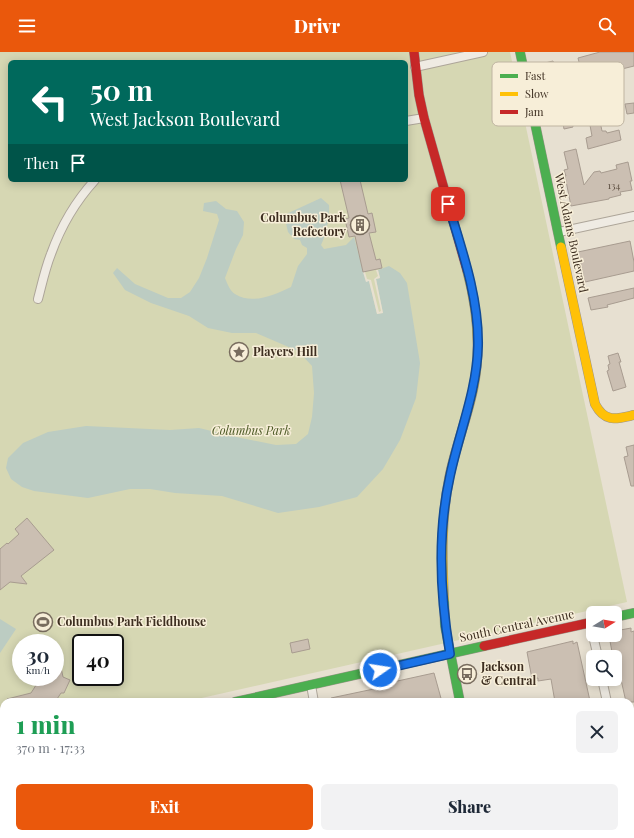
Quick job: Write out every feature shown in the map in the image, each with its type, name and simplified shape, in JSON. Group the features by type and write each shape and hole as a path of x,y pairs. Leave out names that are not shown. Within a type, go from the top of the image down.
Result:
{"street":[{"path":"414,52 415,67 424,118 469,278 474,302 478,345 474,386 450,478 442,530 443,602 445,626 459,698"},
{"path":"415,67 483,52"},
{"name":"West Adams Boulevard","path":"520,52 522,62"},
{"path":"408,121 424,118"},
{"name":"West Adams Boulevard","path":"536,126 595,404 598,412 604,417 612,419 634,415"},
{"path":"38,299 50,255 58,236 75,205 93,182"},
{"path":"558,232 634,216"},
{"path":"622,616 634,613"},
{"name":"South Central Avenue","path":"253,698 586,623"},
{"path":"311,685 313,698"},
{"path":"604,686 606,698"}],"green space":[{"name":"Columbus Park","path":"0,52 510,52 512,62 492,62 492,126 526,126 627,602 609,606 586,606 586,611 202,698 0,698"}],"shaded area":[{"path":"321,198 329,205 329,214 321,245 324,249 346,245 354,237 366,281 369,281 377,314 383,313 376,279 380,278 378,270 389,266 400,273 407,283 420,363 416,398 400,440 383,469 357,497 319,507 278,513 222,496 175,493 150,489 130,489 88,498 34,491 22,487 11,479 6,468 8,458 23,443 48,432 86,426 170,430 199,428 276,445 296,444 308,434 312,417 314,393 312,366 298,351 256,333 232,333 208,328 189,316 151,303 125,290 113,273 117,268 135,284 168,298 181,298 190,292 199,278 219,220 217,214 203,211 204,203 216,201 226,209 237,211 244,222 243,235 225,278 229,287 233,293 249,299 270,296 291,287 298,266 307,254 307,248 302,245 300,240 294,239 288,232 284,215"},
{"path":"0,619 16,629 0,653"}],"pier":[{"path":"376,270 378,270 380,278 376,279 383,313 377,314 369,281 366,282 363,272 365,272 367,279 371,280 379,312 381,311 374,279 378,276"}],"building":[{"path":"600,52 634,52 634,66 624,68 624,62 579,62 578,58"},
{"path":"634,103 634,113 627,114 625,104"},
{"path":"563,126 573,126 573,127 564,129"},
{"path":"590,126 601,126 602,131 606,131 607,133 619,130 621,140 588,149 586,138 592,136"},
{"path":"576,149 584,185 594,172 600,171 601,173 617,169 616,165 628,162 632,181 630,181 632,190 620,192 621,195 609,199 571,206 564,170 568,169 564,152"},
{"name":"Columbus Park Refectory","path":"340,182 360,182 368,214 372,213 376,232 369,233 376,260 380,259 382,268 363,272 355,236 349,237 345,219 349,218"},
{"path":"630,241 634,271 585,282 578,252"},
{"path":"634,288 634,298 607,305 608,307 591,310 588,298"},
{"path":"618,353 626,387 613,391 607,371 609,370 608,365 610,364 608,356"},
{"path":"634,445 634,486 631,486 624,457 628,456 626,447"},
{"path":"27,518 54,550 21,576 27,584 10,582 0,590 0,549 19,534 15,529"},
{"path":"631,628 631,632 634,631 634,698 625,698 622,684 622,650 612,650 610,642 622,642 622,630"},
{"path":"308,639 310,649 292,653 290,643"},
{"path":"573,641 573,644 577,642 589,698 554,698 551,679 538,681 538,678 532,679 527,652"},
{"path":"434,673 441,698 331,698 388,686 387,685 394,683 393,682"},
{"path":"64,677 70,680 64,693 61,693 58,698 11,698 31,693 35,686 64,686"}],"traffic: fast":[{"path":"520,52 522,62"},
{"path":"536,126 561,247"},
{"path":"444,600 445,626 459,698"},
{"path":"622,616 634,613"},
{"path":"253,698 484,646"}],"traffic: slow":[{"path":"561,247 595,404 607,417 622,418 634,415"},
{"path":"444,600 443,539 446,494 474,385 476,371 477,327 467,270"}],"traffic: jam":[{"path":"414,52 419,95 424,118 467,270"},
{"path":"484,646 586,624"}],"place":[{"name":"Columbus Park Refectory","path":"360,225"},
{"name":"Players Hill","path":"239,352"},
{"name":"Columbus Park Fieldhouse","path":"43,622"},
{"name":"Jackson & Central","path":"467,674"}],"route":[{"path":"380,670 450,654 445,626 443,602 442,530 445,505 456,449 474,386 478,345 477,323 469,278 448,204"}]}
